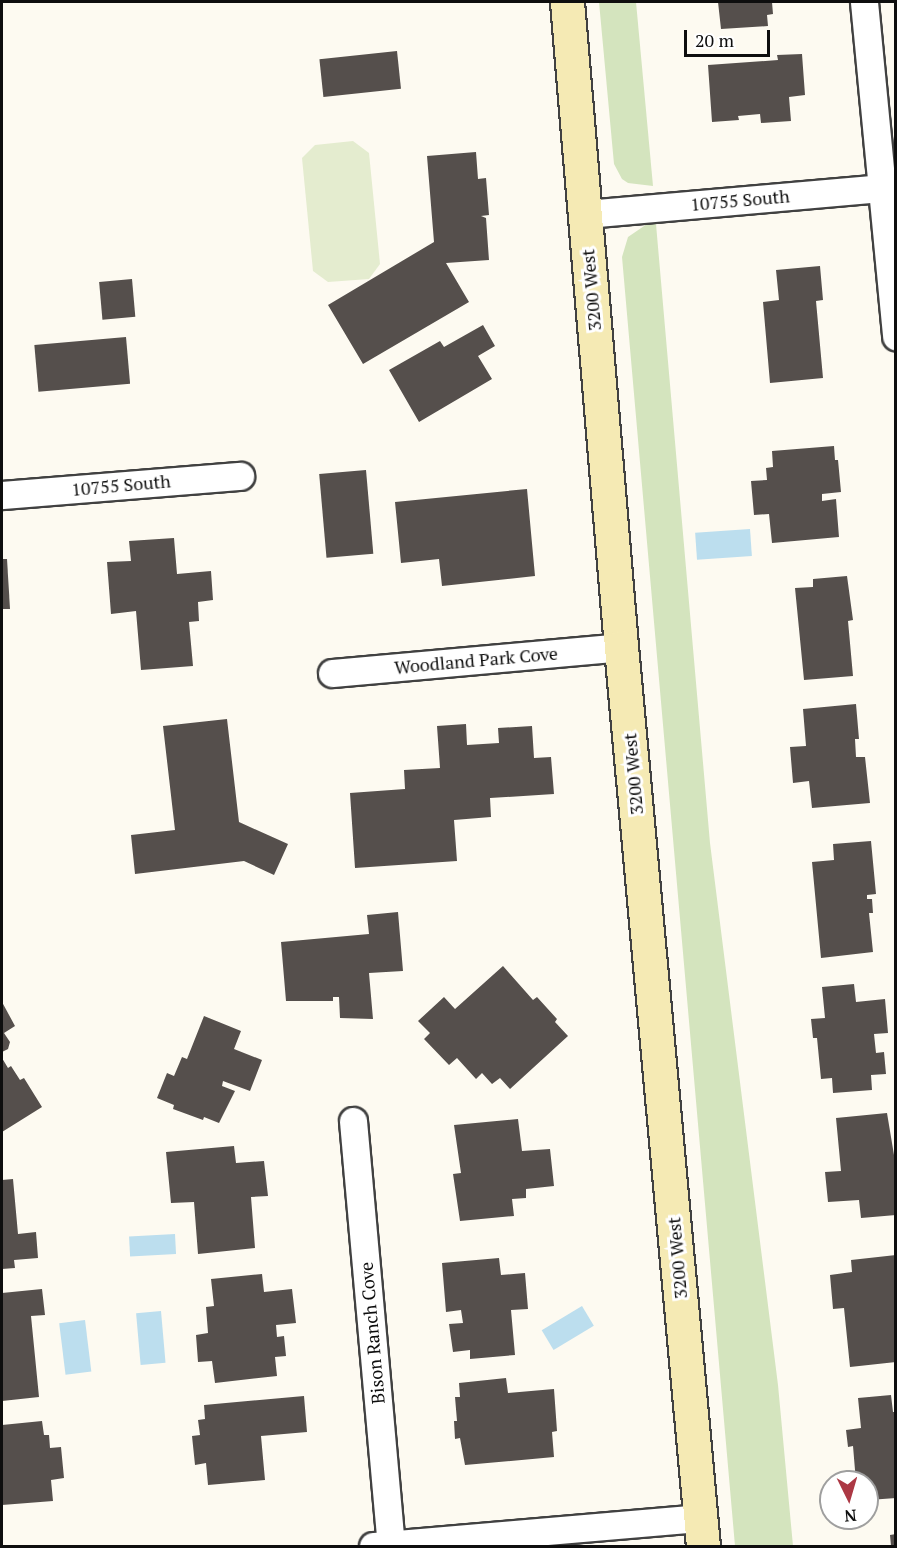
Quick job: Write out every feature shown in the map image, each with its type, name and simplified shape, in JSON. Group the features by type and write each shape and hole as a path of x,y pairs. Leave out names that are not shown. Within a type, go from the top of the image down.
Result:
{"street":[{"name":"3200 West","path":"567,2 621,647 702,1532"},
{"path":"864,2 889,187 896,336"},
{"name":"10755 South","path":"585,214 889,187"},
{"name":"10755 South","path":"2,495 240,476"},
{"name":"Woodland Park Cove","path":"332,673 621,647"},
{"name":"Bison Ranch Cove","path":"353,1121 382,1546"},
{"path":"382,1546 702,1532"}],"green space":[{"path":"599,2 636,2 653,186 628,183 622,179 614,164"},
{"path":"353,141 369,153 380,264 369,279 328,282 313,271 302,158 315,145"},
{"path":"647,224 656,224 710,843 778,1385 793,1546 735,1546 622,257 628,237"}],"water":[{"path":"750,529 752,556 697,560 695,533"},
{"path":"175,1234 176,1254 130,1256 129,1236"},
{"path":"582,1306 594,1326 554,1350 542,1330"},
{"path":"161,1311 166,1363 141,1365 136,1313"},
{"path":"85,1320 91,1372 66,1375 59,1323"}],"building":[{"path":"718,2 772,2 773,14 767,15 768,26 721,29"},
{"path":"397,51 401,89 323,97 319,59"},
{"path":"802,54 805,95 789,97 791,121 761,123 760,114 738,116 739,120 712,122 708,65 778,60 777,55"},
{"path":"476,152 478,179 486,178 489,215 481,216 486,218 489,260 446,263 469,302 363,364 328,305 434,242 427,156"},
{"path":"820,266 823,300 816,301 823,378 770,383 763,302 779,300 776,270"},
{"path":"132,279 135,317 102,320 99,282"},
{"path":"483,325 495,346 478,356 492,379 419,422 389,370 440,341 444,347"},
{"path":"126,337 130,384 38,392 34,345"},
{"path":"834,446 835,460 838,460 841,492 822,494 822,501 836,499 839,537 772,543 769,514 754,515 751,481 767,480 766,468 773,467 772,451"},
{"path":"366,470 373,554 326,558 319,474"},
{"path":"527,489 535,576 442,586 439,559 401,563 395,502"},
{"path":"174,538 177,574 211,571 213,600 198,602 199,621 189,622 193,666 141,670 136,611 111,614 107,562 131,561 129,541"},
{"path":"2,559 7,559 10,609 2,609"},
{"path":"847,576 853,620 848,621 853,676 804,680 795,588 813,587 813,579"},
{"path":"856,704 859,739 855,739 856,757 865,757 870,803 812,808 809,781 793,783 790,747 806,746 803,709"},
{"path":"227,719 239,822 288,844 274,875 244,861 135,874 131,835 175,830 163,726"},
{"path":"466,724 467,745 499,743 498,728 532,726 534,758 551,757 554,794 490,798 491,817 454,820 457,861 355,868 350,793 405,789 404,770 440,768 437,726"},
{"path":"871,841 876,894 867,895 867,899 872,899 873,913 869,913 873,952 821,958 812,862 834,860 833,844"},
{"path":"398,912 403,971 369,973 373,1019 340,1018 339,997 333,997 333,1001 286,1001 281,942 369,934 367,915"},
{"path":"503,966 533,1000 537,997 557,1019 555,1022 568,1036 510,1089 500,1078 492,1084 482,1073 476,1079 457,1058 449,1065 424,1039 430,1033 418,1021 444,997 455,1009"},
{"path":"854,984 856,1002 885,999 888,1033 874,1034 876,1053 884,1052 886,1074 871,1075 872,1090 833,1093 832,1078 821,1079 817,1038 813,1038 811,1019 825,1018 822,987"},
{"path":"2,1002 15,1026 4,1033 10,1042 8,1049 2,1052"},
{"path":"204,1016 241,1031 234,1049 262,1060 250,1091 223,1081 222,1086 235,1091 219,1123 173,1109 174,1105 157,1098 167,1073 174,1076 182,1057 187,1059"},
{"path":"2,1058 8,1068 11,1066 20,1080 24,1078 42,1107 2,1132"},
{"path":"887,1113 896,1167 896,1215 861,1218 859,1200 828,1202 825,1172 841,1171 836,1118"},
{"path":"518,1119 522,1151 550,1149 554,1186 526,1189 526,1198 512,1199 514,1216 460,1221 453,1174 461,1173 454,1125"},
{"path":"234,1146 236,1163 264,1161 268,1196 251,1197 255,1248 198,1254 194,1202 171,1203 166,1152"},
{"path":"13,1179 18,1234 36,1232 38,1258 14,1260 15,1268 2,1269 2,1180"},
{"path":"896,1255 896,1362 850,1367 844,1308 833,1309 830,1275 852,1272 851,1260"},
{"path":"499,1258 501,1275 525,1273 528,1309 511,1310 515,1355 470,1359 470,1350 453,1352 449,1324 463,1323 461,1310 446,1312 442,1263"},
{"path":"262,1274 264,1292 292,1289 296,1323 276,1325 277,1337 284,1336 286,1356 275,1357 277,1376 215,1383 212,1361 198,1362 196,1335 208,1333 206,1307 214,1306 211,1279"},
{"path":"42,1289 45,1315 31,1316 39,1397 2,1401 2,1293"},
{"path":"506,1378 508,1393 554,1389 557,1431 552,1432 554,1457 465,1465 460,1438 455,1439 454,1421 457,1421 455,1397 460,1397 459,1383"},
{"path":"891,1395 893,1412 896,1412 896,1498 879,1499 879,1470 855,1470 853,1446 848,1447 846,1430 861,1428 858,1398"},
{"path":"304,1396 307,1432 261,1436 265,1480 208,1485 206,1463 195,1465 192,1436 200,1435 198,1420 205,1419 204,1405"},
{"path":"42,1421 44,1435 49,1435 50,1448 61,1447 64,1478 51,1480 53,1501 2,1505 2,1425"},
{"path":"896,1534 896,1546 891,1546 890,1535"}]}
